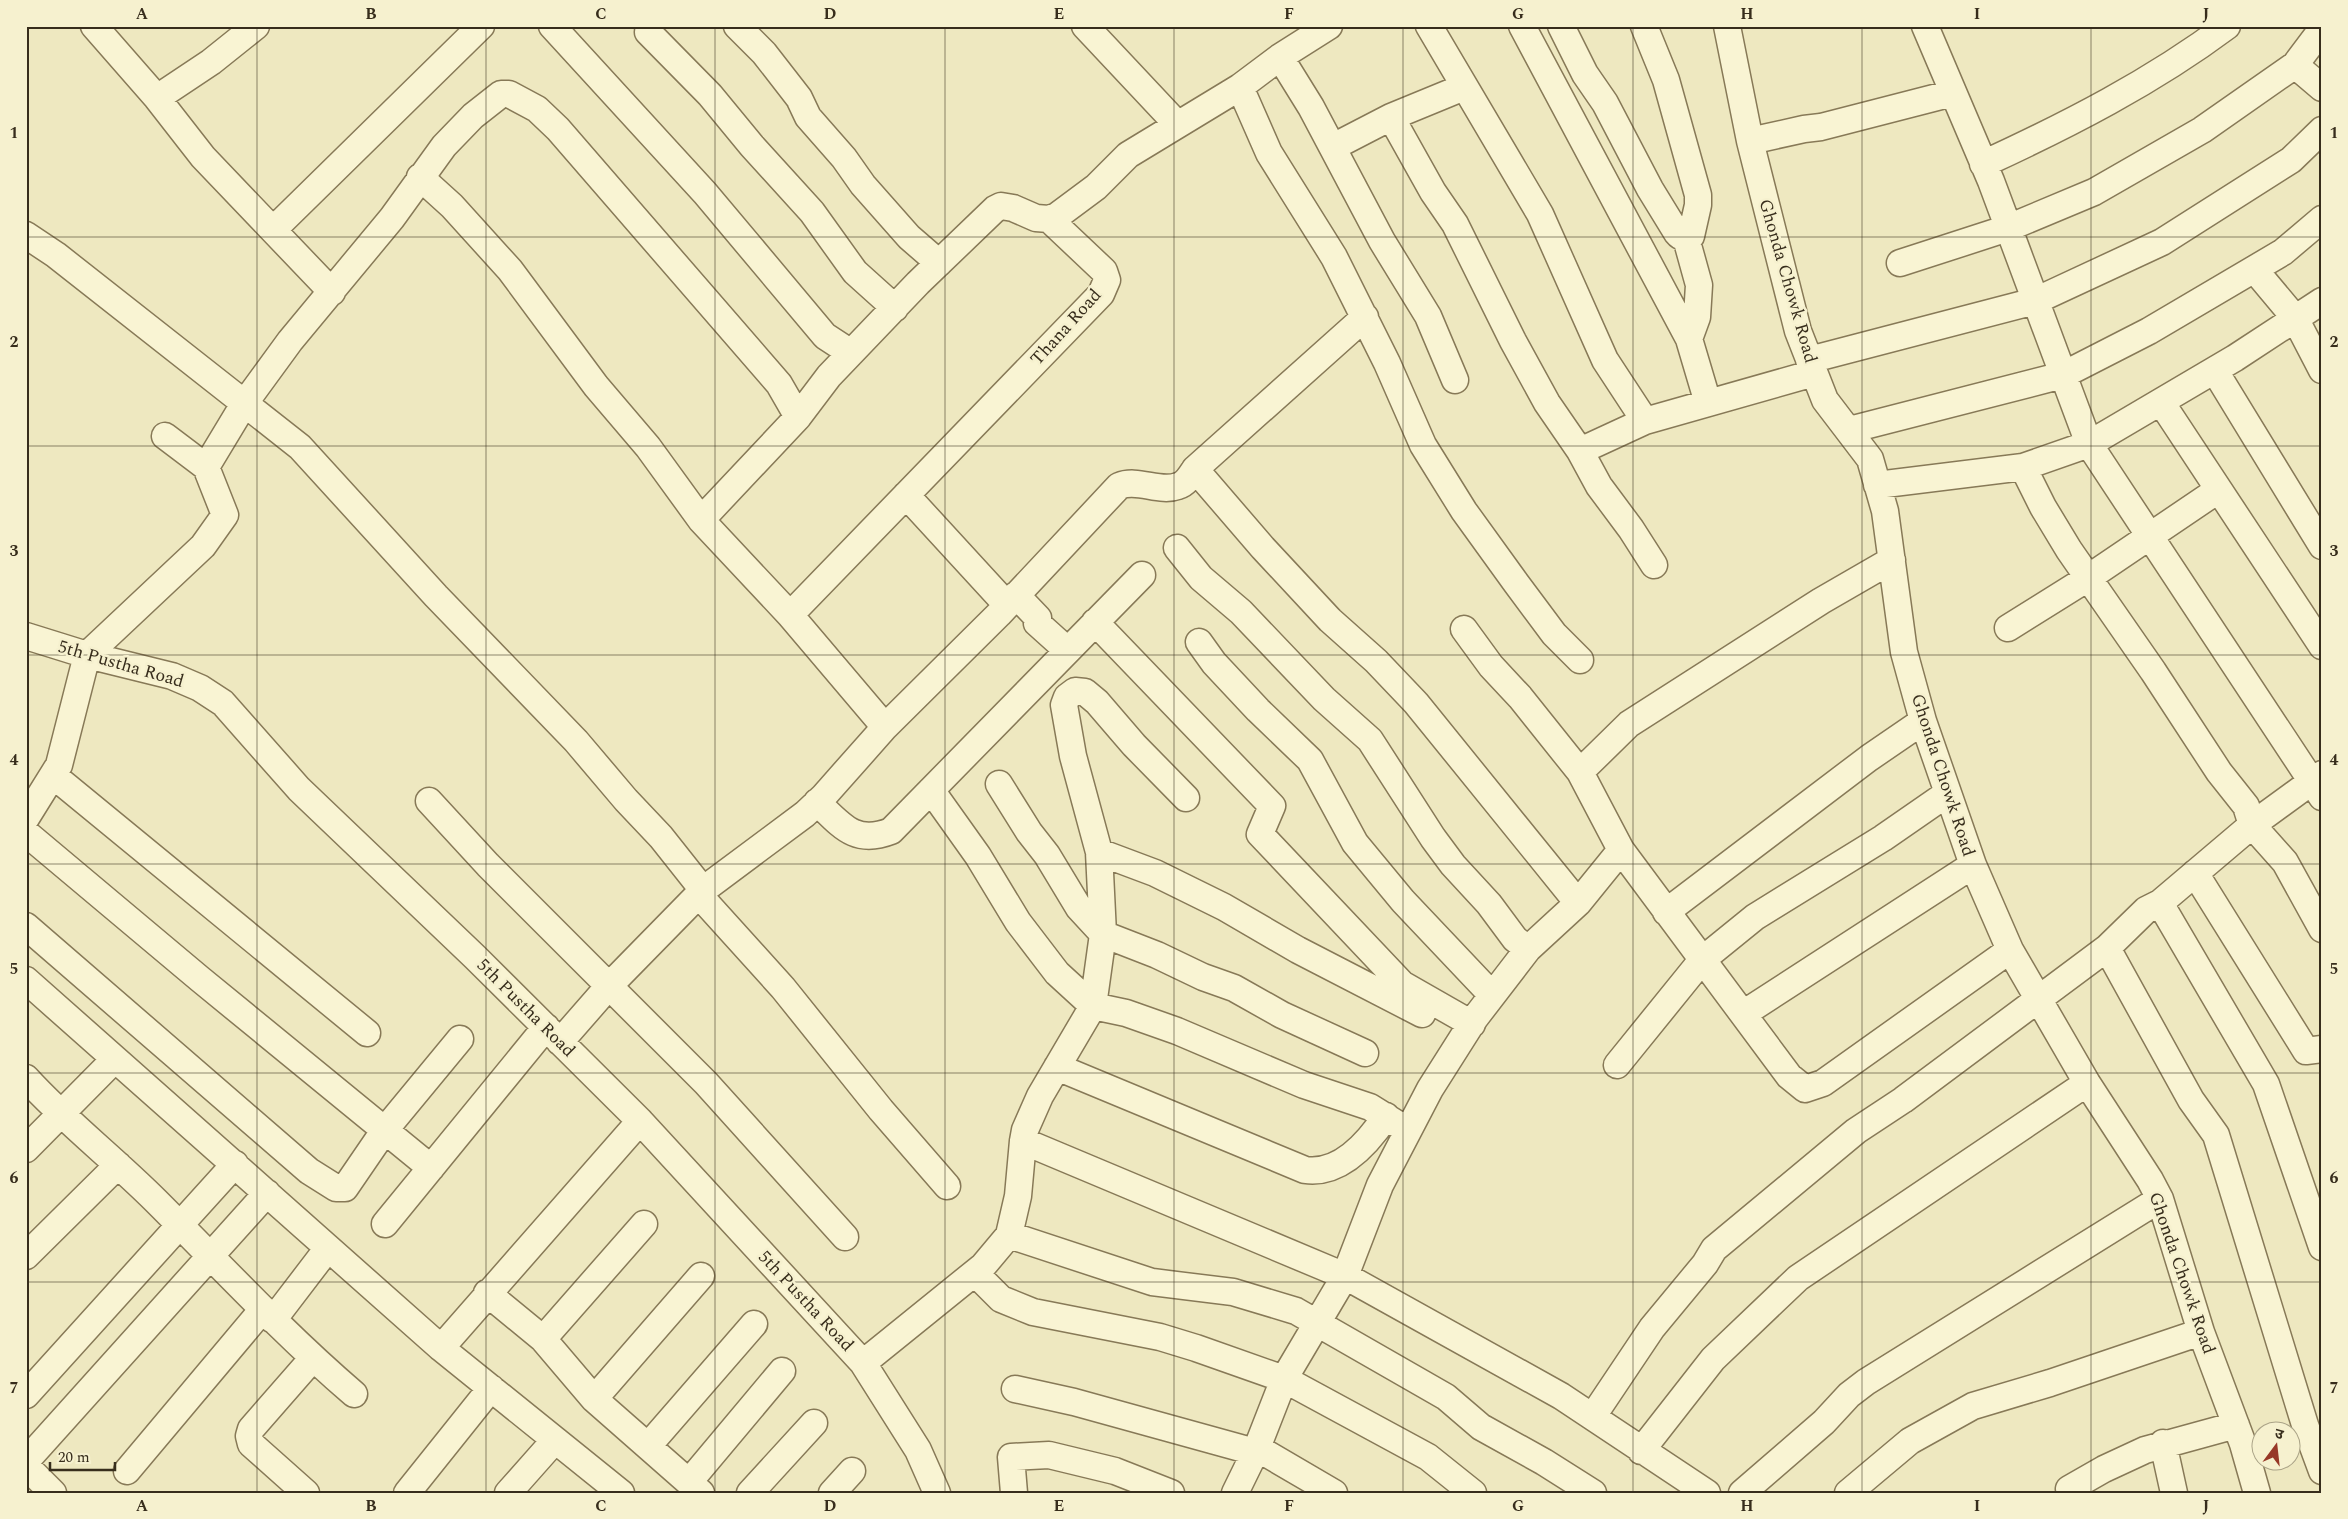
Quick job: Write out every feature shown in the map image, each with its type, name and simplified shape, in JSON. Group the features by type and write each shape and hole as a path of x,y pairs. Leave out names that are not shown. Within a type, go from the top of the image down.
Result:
{"street":[{"path":"157,98 211,62 256,26"},
{"path":"273,230 481,26"},
{"path":"737,26 764,53 798,98 808,117 844,158 863,185 909,237 939,263"},
{"path":"1085,26 1177,124"},
{"path":"701,520 798,416 829,376 939,263 995,209 1001,206 1013,208 1036,218 1049,219 1096,188 1128,155 1240,87 1280,57 1329,26"},
{"path":"1429,26 1540,214 1605,360 1645,421"},
{"path":"1522,26 1689,339 1708,403"},
{"path":"1561,26 1585,74 1606,104 1650,189 1677,233 1686,238 1699,285 1697,318 1689,339"},
{"path":"1644,26 1666,80 1698,196 1694,228 1691,236 1686,238"},
{"name":"Ghonda Chowk Road","path":"1726,26 1750,141 1798,330 1825,400 1870,459 1885,511 1904,652 1923,721 1973,865 2010,950 2087,1083 2150,1180 2160,1199 2201,1332 2247,1436 2257,1493"},
{"path":"1592,1416 1652,1328 1705,1264 1714,1249 1856,1131 1903,1100 2107,948 2146,910 2160,903 2252,825 2318,784 2149,537 2089,444 1983,164 1925,26"},
{"path":"1983,164 2062,128 2144,82 2227,26"},
{"path":"561,29 705,193 826,336 851,353"},
{"path":"1900,263 2008,228 2094,192 2202,130 2295,65 2322,29"},
{"path":"107,31 203,157 332,292"},
{"path":"648,32 710,95 752,146 812,212 855,272 895,308"},
{"path":"1280,57 1332,147 1382,241 1428,316 1455,380"},
{"path":"2295,65 2322,88"},
{"path":"1240,87 1269,153 1334,257 1365,317 1388,363 1423,444 1464,510 1554,634 1580,660"},
{"path":"1332,147 1391,117 1464,87"},
{"path":"1750,141 1821,127 1954,93"},
{"path":"206,467 244,404 290,341 392,218 420,177 450,140 473,116 501,94 509,94 537,109 558,129 779,384 798,416"},
{"path":"1391,117 1433,192 1455,224 1513,342 1546,403 1580,451 1599,486 1631,529 1654,565"},
{"path":"1580,451 1645,421 1708,403 1811,367 2035,301 2162,242 2291,160 2322,130"},
{"path":"420,177 452,206 510,270 596,386 648,447 701,520 790,615 885,727"},
{"name":"Thana Road","path":"790,615 1101,294 1107,280 1104,270 1049,219"},
{"path":"1849,430 2063,375 2149,331 2283,252 2322,219"},
{"path":"26,235 56,255 300,447 436,596 576,741 660,837 701,892 783,988 881,1110 947,1186"},
{"path":"2254,269 2295,318 2322,370"},
{"path":"1877,485 2023,467 2089,444 2215,371 2322,301"},
{"path":"385,1224 431,1168 553,1035 608,987 701,892 817,802 885,727 1012,600 1119,486 1127,483 1166,487 1178,486 1185,482 1195,469 1365,317"},
{"path":"2215,371 2322,546"},
{"path":"2161,402 2322,646"},
{"path":"26,818 54,776 87,655 203,546 225,515 206,467 166,436"},
{"path":"2023,467 2043,507 2088,578 2153,671 2219,772 2246,806 2252,825 2286,862 2322,929"},
{"path":"1195,469 1263,548 1330,620 1376,661 1416,703 1578,903"},
{"path":"2008,628 2088,578 2218,490"},
{"path":"906,495 1012,600 1038,618 1037,623 1067,650"},
{"path":"1178,548 1201,578 1240,612 1324,699 1370,740 1433,838 1453,864 1489,904 1515,939 1528,949"},
{"path":"1580,772 1629,724 1821,601 1892,560"},
{"path":"817,802 844,827 859,836 875,838 891,831 1142,574"},
{"path":"1095,622 1272,806 1260,834 1402,984 1470,1028"},
{"path":"1464,629 1492,666 1520,697 1580,772 1621,850 1793,1080 1805,1089 1814,1088 2010,950"},
{"name":"5th Pustha Road","path":"26,636 87,655 172,676 200,688 223,703 299,789 640,1121 863,1363 918,1450 931,1489"},
{"path":"1199,642 1214,663 1310,760 1355,844 1403,901 1492,996"},
{"path":"863,1363 974,1273 1009,1235 1018,1196 1022,1141 1040,1096 1093,1006 1103,934 1099,852 1073,756 1064,705 1066,697 1075,691 1085,692 1097,702 1140,752 1186,798"},
{"path":"1666,912 1869,758 1923,721"},
{"path":"54,776 366,1033"},
{"path":"999,784 1029,832 1047,855 1079,908 1103,934 1157,955 1203,977 1234,988 1282,1015 1365,1053"},
{"path":"931,790 978,856 1018,922 1056,973 1093,1006 1126,1012 1177,1031 1304,1085 1370,1107 1407,1130"},
{"path":"1617,1065 1702,960 1755,917 1883,838 1948,793"},
{"path":"429,801 488,866 706,1082 845,1236"},
{"path":"26,833 431,1168"},
{"path":"1235,1493 1256,1450 1284,1379 1345,1276 1380,1185 1430,1089 1492,996 1528,949 1578,903 1621,850"},
{"path":"1099,852 1155,873 1224,907 1290,946 1419,1013 1470,1028"},
{"path":"1743,1014 1973,865"},
{"path":"2195,872 2306,1051 2322,1049"},
{"path":"2160,903 2266,1084 2322,1247"},
{"path":"26,926 91,984 325,1182 336,1188 345,1188 384,1130 460,1039"},
{"path":"2107,948 2191,1100 2216,1135 2304,1426 2322,1470"},
{"path":"26,980 441,1348 615,1491"},
{"path":"26,1149 115,1059"},
{"path":"1057,1067 1305,1170 1319,1172 1331,1167 1361,1148 1386,1116"},
{"path":"26,1078 60,1114 118,1165 211,1255 313,1358 354,1394"},
{"path":"1641,1451 1713,1359 1798,1278 2087,1083"},
{"path":"441,1348 640,1121"},
{"path":"1022,1141 1345,1276 1592,1416 1641,1451 1707,1493"},
{"path":"26,1395 235,1164"},
{"path":"26,1256 118,1165"},
{"path":"26,1461 267,1193"},
{"path":"1742,1493 1824,1422 1849,1395 1866,1382 2160,1199"},
{"path":"543,1339 644,1224"},
{"path":"1009,1235 1152,1282 1233,1292 1296,1311 1446,1397 1481,1427 1544,1462 1593,1493"},
{"path":"127,1471 328,1248"},
{"path":"974,1273 1001,1299 1033,1312 1160,1337 1284,1379 1428,1457 1473,1493"},
{"path":"594,1399 701,1276"},
{"path":"488,1293 543,1339 594,1399 695,1487 782,1371"},
{"path":"648,1446 754,1324"},
{"path":"1848,1493 1910,1441 1974,1406 2050,1383 2201,1332"},
{"path":"306,1493 251,1444 248,1436 251,1429 313,1358"},
{"path":"407,1493 491,1388"},
{"path":"1015,1389 1074,1402 1256,1450 1334,1493"},
{"path":"750,1493 814,1423"},
{"path":"2068,1492 2123,1460 2163,1443 2247,1436"},
{"path":"508,1493 555,1440"},
{"path":"2163,1443 2174,1493"},
{"path":"1014,1493 1011,1457 1049,1455 1115,1471 1171,1493"},
{"path":"26,1466 53,1493"},
{"path":"832,1493 852,1471"}]}
